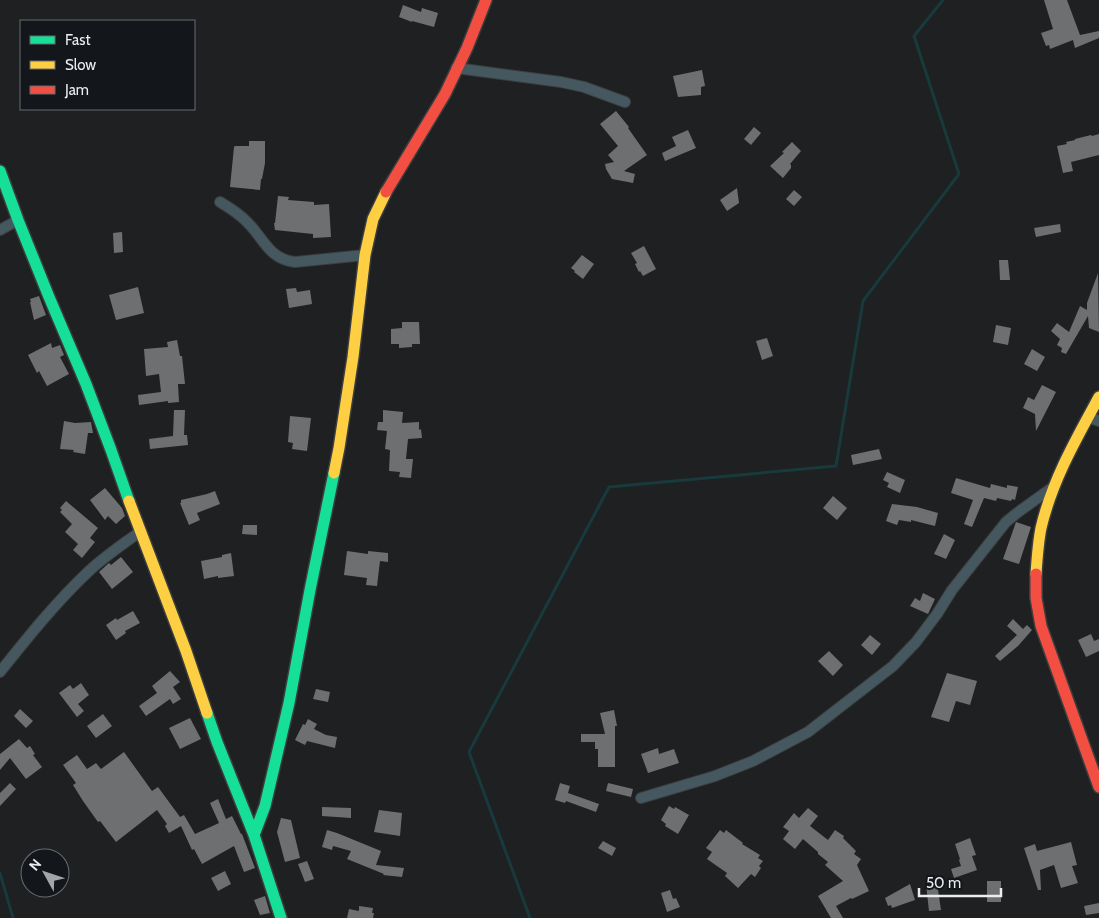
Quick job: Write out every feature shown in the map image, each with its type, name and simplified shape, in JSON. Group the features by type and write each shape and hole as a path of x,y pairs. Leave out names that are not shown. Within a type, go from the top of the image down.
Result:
{"street":[{"path":"254,835 265,806 289,703 339,448 353,357 365,255 373,219 382,198 445,94 486,0"},
{"path":"456,68 561,82 584,87 625,102"},
{"path":"0,171 49,297 86,384 189,661 217,742 254,835 281,918"},
{"path":"220,202 239,213 250,224 270,251 286,261 295,262 365,255"},
{"path":"0,230 18,220"},
{"path":"1099,397 1068,454 1053,487 1040,530 1035,565 1036,600 1042,625 1099,787"},
{"path":"1088,417 1099,421"},
{"path":"641,798 715,776 753,761 808,732 893,666 916,642 952,590 1006,522 1053,487"},
{"path":"0,672 65,595 90,570 141,531"}],"building":[{"path":"1044,0 1067,0 1080,35 1099,31 1099,38 1075,48 1073,40 1050,49 1049,45 1046,46 1041,33 1053,29"},
{"path":"403,5 421,12 422,8 438,13 434,27 399,17"},
{"path":"702,70 705,86 701,87 701,95 678,97 673,76"},
{"path":"616,111 647,155 624,171 635,174 633,183 612,179 606,169 605,164 614,162 608,155 618,146 600,124"},
{"path":"754,127 761,133 751,145 744,139"},
{"path":"688,130 696,148 665,161 662,153 676,146 672,137"},
{"path":"1099,134 1099,155 1071,162 1073,171 1063,173 1057,146 1067,144 1066,142 1075,139"},
{"path":"249,141 265,141 265,163 260,190 230,187 234,147 249,146"},
{"path":"792,142 801,151 790,164 791,168 783,178 770,166 784,153 782,152"},
{"path":"737,188 739,203 727,211 720,200"},
{"path":"794,190 802,197 794,206 786,199"},
{"path":"278,196 289,197 288,200 314,202 314,205 329,204 331,237 313,238 313,234 275,230 274,223"},
{"path":"1060,224 1061,232 1036,237 1034,228"},
{"path":"122,232 123,252 114,253 113,233"},
{"path":"644,246 656,269 643,276 639,272 635,264 637,263 631,253"},
{"path":"582,255 594,264 583,279 571,268"},
{"path":"999,260 1008,260 1010,280 1000,280"},
{"path":"1098,273 1099,332 1089,328 1088,316 1066,354 1061,352 1062,348 1057,345 1060,339 1051,331 1057,323 1069,332 1080,306 1087,310 1087,303"},
{"path":"138,287 144,313 116,320 109,295"},
{"path":"296,288 297,292 310,290 312,304 289,308 286,289"},
{"path":"39,296 46,315 34,320 30,299"},
{"path":"402,322 419,322 420,344 399,348 399,344 391,344 391,329 402,328"},
{"path":"996,325 1011,328 1008,345 993,342"},
{"path":"767,338 773,356 762,360 756,341"},
{"path":"177,340 180,356 182,356 185,384 178,384 179,402 168,403 168,401 139,405 138,395 161,392 159,374 146,376 144,349 168,347 167,342"},
{"path":"51,343 52,348 60,345 64,355 60,357 69,374 47,386 39,371 37,373 28,355"},
{"path":"1032,349 1045,357 1037,371 1024,364"},
{"path":"1042,385 1056,392 1036,431 1035,414 1023,408 1028,397 1034,400"},
{"path":"174,410 185,410 184,435 187,435 188,445 150,449 149,439 173,436"},
{"path":"383,410 403,412 402,423 419,422 422,438 408,439 406,459 413,459 411,478 399,477 400,472 389,471 390,450 385,449 387,431 377,430 378,422 383,422"},
{"path":"290,416 311,418 307,451 292,449 293,443 288,442"},
{"path":"64,421 75,423 91,422 93,433 88,433 85,454 73,452 74,450 60,449"},
{"path":"879,449 882,459 853,465 851,455"},
{"path":"887,472 905,480 900,493 887,487 889,483 883,480"},
{"path":"956,478 990,488 991,484 1007,488 1007,485 1018,487 1015,500 997,498 996,501 984,498 972,527 964,524 973,500 951,493"},
{"path":"105,488 122,508 125,516 116,524 108,516 105,520 90,500"},
{"path":"215,491 220,504 197,513 200,520 189,525 180,503 181,500"},
{"path":"833,496 847,508 837,520 823,508"},
{"path":"66,501 98,528 90,538 95,542 82,558 73,550 78,544 65,532 72,524 60,512 62,510 60,508"},
{"path":"892,504 917,507 938,513 935,526 911,520 911,522 899,520 897,525 886,521"},
{"path":"1016,522 1031,527 1019,564 1003,559"},
{"path":"243,525 257,525 257,535 242,534"},
{"path":"944,534 955,540 946,559 934,554"},
{"path":"347,551 368,554 368,551 388,553 388,562 380,561 377,586 366,585 367,578 344,575"},
{"path":"231,553 234,576 218,578 218,576 204,579 201,561 222,557 222,555"},
{"path":"121,557 133,572 112,589 99,572 109,563 111,565"},
{"path":"923,593 935,599 928,614 910,606 915,598 920,601"},
{"path":"133,611 140,623 125,631 126,633 116,640 106,625 116,618 117,620"},
{"path":"1013,619 1023,629 1027,625 1032,630 1018,646 1000,661 995,656 1017,635 1007,626"},
{"path":"1091,634 1094,641 1099,639 1099,651 1086,657 1078,640"},
{"path":"870,635 881,644 872,655 861,645"},
{"path":"829,651 843,665 833,676 818,661"},
{"path":"170,671 180,682 173,687 181,699 173,704 170,699 146,716 139,706 157,693 152,686"},
{"path":"947,673 977,681 970,705 956,701 949,722 931,717"},
{"path":"81,683 89,695 78,704 84,711 77,717 59,693 70,685 73,689"},
{"path":"316,689 330,692 328,702 313,699"},
{"path":"20,709 33,721 26,728 14,716"},
{"path":"614,710 617,726 615,726 615,767 598,767 598,749 595,749 595,742 581,742 581,734 605,734 600,713"},
{"path":"103,714 112,726 96,738 87,726"},
{"path":"190,718 201,739 180,749 169,728"},
{"path":"308,719 317,724 314,729 326,735 337,737 335,748 307,741 305,745 295,740 303,724 305,725"},
{"path":"19,739 27,748 30,746 35,754 33,755 42,767 26,779 10,758 0,770 0,754"},
{"path":"658,748 659,754 674,749 679,763 648,773 641,754"},
{"path":"124,752 152,791 158,787 180,817 184,815 195,834 219,823 210,803 218,799 226,819 232,816 242,834 255,868 244,872 234,846 202,864 194,849 192,850 181,826 169,833 165,826 167,824 157,810 116,842 83,801 73,785 76,783 63,765 77,755 87,769 96,763 101,769"},
{"path":"10,783 16,789 0,806 0,793"},
{"path":"560,783 570,786 568,793 599,804 596,812 566,801 565,803 555,800"},
{"path":"608,783 633,789 631,797 606,791"},
{"path":"669,806 674,809 675,807 689,815 678,834 665,826 666,824 661,820"},
{"path":"322,807 351,808 351,818 322,816"},
{"path":"808,808 818,816 810,826 828,840 835,830 844,836 843,838 856,851 854,854 861,859 857,865 869,891 836,906 843,918 831,918 818,896 843,881 825,865 828,862 803,839 795,849 783,839 789,831 783,827 794,813 799,818"},
{"path":"379,810 402,813 400,836 374,832"},
{"path":"281,818 291,820 300,858 285,862 277,832"},
{"path":"327,830 381,851 376,865 404,868 402,877 383,875 347,859 351,851 333,846 332,850 322,847"},
{"path":"720,830 724,833 726,830 742,844 760,855 758,858 763,861 755,877 751,874 738,888 725,876 727,873 707,859 712,852 706,848"},
{"path":"970,838 976,855 972,856 977,870 954,878 951,869 961,866 955,844"},
{"path":"603,841 616,848 612,856 598,848"},
{"path":"1071,842 1077,865 1072,866 1078,883 1061,888 1054,865 1040,870 1041,890 1038,890 1024,848 1035,844 1037,851"},
{"path":"307,861 314,879 305,882 298,864"},
{"path":"225,871 231,884 218,891 211,878"},
{"path":"987,881 1001,881 1001,902 987,902"},
{"path":"937,883 941,910 929,911 926,884"},
{"path":"910,884 915,900 892,908 891,905 888,906 885,898"},
{"path":"670,890 673,899 676,898 680,907 667,912 661,893"},
{"path":"265,896 270,913 260,915 254,900"},
{"path":"1099,903 1099,913 1086,915 1084,906"},
{"path":"359,906 373,908 373,918 347,918 349,909 359,911"}],"waterway":[{"path":"530,918 469,752 609,487 836,466 863,301 959,174 914,36 943,0"},
{"path":"0,873 13,918"}],"traffic: fast":[{"path":"0,171 49,297 86,384 129,501"},
{"path":"254,835 265,806 289,703 334,473"},
{"path":"207,713 254,835 281,918"}],"traffic: slow":[{"path":"334,473 353,357 365,255 373,219 386,192"},
{"path":"1036,574 1041,528 1051,494 1099,397"},
{"path":"129,501 186,651 207,713"}],"traffic: jam":[{"path":"386,192 445,94 467,48 486,0"},
{"path":"1036,574 1036,598 1041,626 1099,787"}]}
